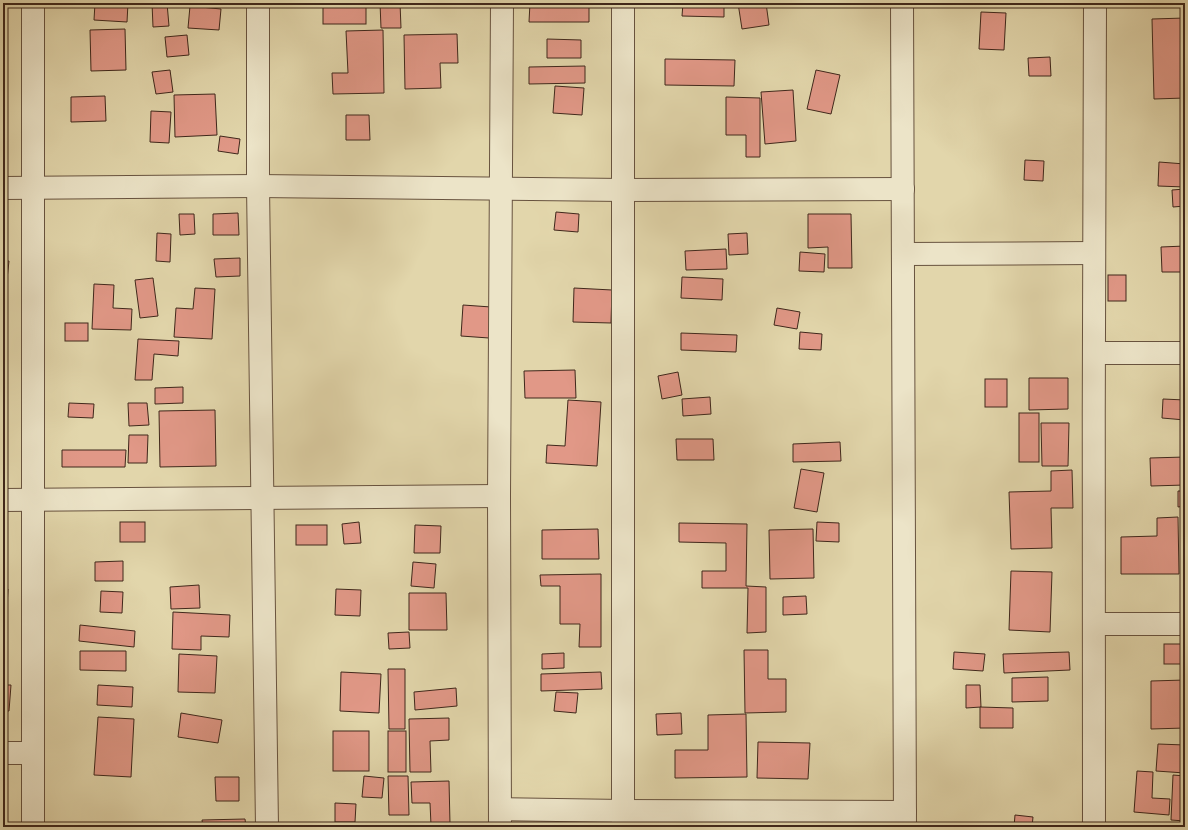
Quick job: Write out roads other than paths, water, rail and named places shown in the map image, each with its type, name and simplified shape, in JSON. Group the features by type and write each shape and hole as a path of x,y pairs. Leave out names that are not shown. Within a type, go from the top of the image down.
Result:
{"street":[{"path":"33,3 33,827"},
{"path":"258,3 258,186 267,827"},
{"path":"502,3 499,496 500,818 904,820 902,3"},
{"path":"623,3 623,819"},
{"path":"1094,827 1095,3"},
{"path":"3,188 258,186 624,190 903,189"},
{"path":"903,254 1094,253"},
{"path":"1095,353 1185,352"},
{"path":"3,500 499,496"},
{"path":"1094,624 1185,624"},
{"path":"3,753 33,753"}]}
